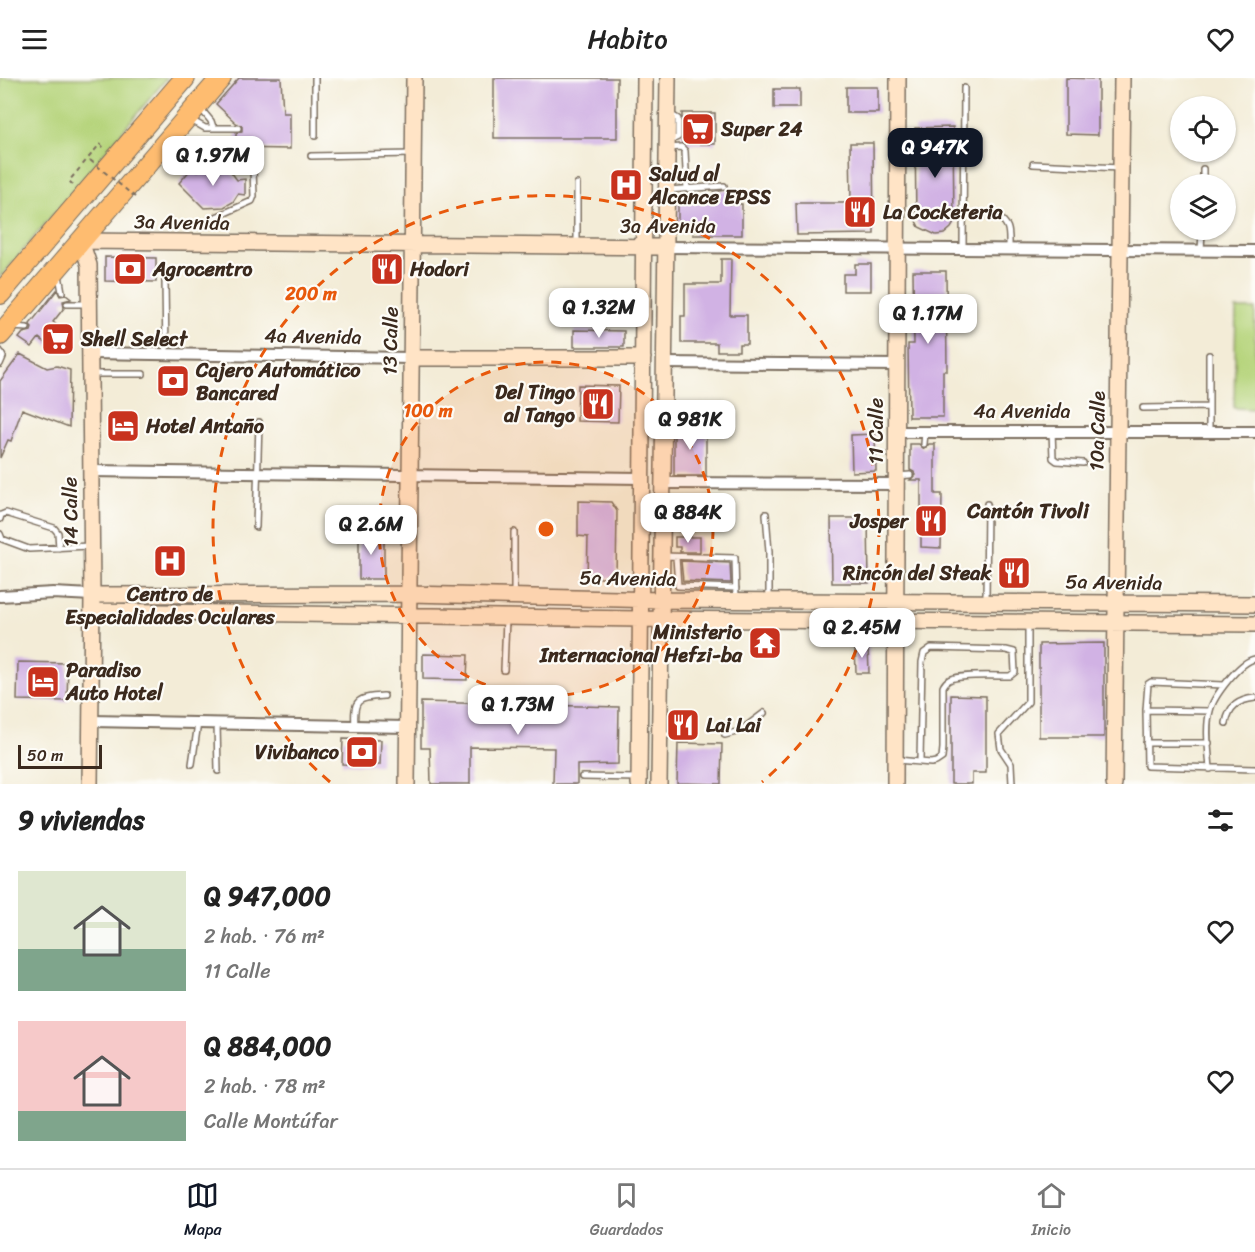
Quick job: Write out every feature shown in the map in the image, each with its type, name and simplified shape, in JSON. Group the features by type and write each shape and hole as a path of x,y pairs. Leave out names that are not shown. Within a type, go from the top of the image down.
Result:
{"highway":[{"path":"0,294 185,78"},
{"path":"11,330 58,267 221,78"}],"street":[{"name":"13 Calle","path":"407,784 414,78"},
{"path":"639,781 645,78"},
{"path":"659,784 660,619 669,556 662,483 668,78"},
{"name":"11 Calle","path":"895,784 896,601 901,478 897,432 898,78"},
{"name":"10a Calle","path":"1114,784 1122,78"},
{"name":"3a Avenida","path":"81,241 1255,251"},
{"name":"14 Calle","path":"81,241 89,259 90,304 92,595 90,784"},
{"name":"4a Avenida","path":"90,353 411,358 643,358"},
{"path":"663,363 897,365"},
{"name":"4a Avenida","path":"897,432 1255,432"},
{"path":"90,471 642,478"},
{"path":"662,483 901,478"},
{"name":"5a Avenida","path":"0,596 53,593 92,595 409,594 661,600 736,594 769,600 1255,604"},
{"name":"5a Avenida","path":"92,611 640,619 1255,624"},
{"path":"91,721 407,728"}],"lane":[{"path":"315,78 315,136"},
{"path":"963,249 964,88"},
{"path":"192,112 206,128 238,128"},
{"path":"192,112 211,121 213,127"},
{"path":"667,145 681,147 685,151 687,189"},
{"path":"311,156 413,154"},
{"path":"202,159 208,164 246,165 253,170 254,196 252,201 216,217"},
{"path":"1033,164 1121,168"},
{"path":"1203,169 1203,174"},
{"path":"577,184 578,246"},
{"path":"666,190 724,186"},
{"path":"995,214 1006,221 1009,249"},
{"path":"1201,251 1202,240"},
{"path":"58,267 62,292"},
{"path":"165,280 166,355"},
{"path":"67,304 90,304"},
{"path":"0,351 3,357 0,364"},
{"path":"1209,355 1209,432"},
{"path":"90,374 142,374"},
{"path":"1143,408 1209,407"},
{"path":"256,528 259,422"},
{"path":"924,444 926,432"},
{"path":"1052,432 1053,458 1056,461 1083,464"},
{"path":"986,601 987,504"},
{"path":"0,519 6,513 54,528 58,533 59,548"},
{"path":"766,514 769,600"},
{"path":"513,597 514,532"},
{"path":"0,534 2,539 29,549 91,546"},
{"path":"669,556 735,558 736,594 678,586 669,556"},
{"path":"504,670 506,617"},
{"path":"1012,784 1011,764 1000,749 999,734 1028,702 1028,622"},
{"path":"895,760 920,760 931,763 942,758 943,687 945,682 962,677 1010,676 1015,672 1014,652 931,648 924,653 920,760"},
{"path":"1210,769 1210,711 1224,685 1248,660 1255,659"},
{"path":"1224,685 1151,682 1146,686 1146,763 1149,768 1255,769"},
{"path":"355,726 354,706 357,701 364,697 384,696"},
{"path":"1226,723 1228,713 1238,701 1255,698"},
{"path":"1146,710 1210,711"},
{"path":"725,735 740,731 764,713"},
{"path":"192,764 198,723"},
{"path":"217,723 218,771"},
{"path":"659,735 681,735"},
{"path":"1146,742 1209,743"},
{"path":"582,777 639,781"}],"path":[{"path":"69,182 100,144"},
{"path":"89,159 135,197"}],"green space":[{"path":"0,78 167,78 0,278"},
{"path":"1236,309 1255,309 1255,409 1234,408"}],"building":[{"path":"239,78 281,78 283,113 290,113 290,149 236,148 236,133 242,131 242,126 216,104"},
{"path":"494,78 617,78 617,138 494,138"},
{"path":"1066,78 1098,79 1098,135 1066,134"},
{"path":"846,87 878,87 878,113 846,113"},
{"path":"774,89 800,89 800,108 774,108"},
{"name":"Super 24","path":"682,113 715,113 715,144 685,144 682,142"},
{"path":"953,127 954,223 944,234 936,235 919,227 916,221 915,128"},
{"path":"850,143 873,143 874,234 797,235 796,203 851,203"},
{"path":"192,168 197,172 201,168 212,169 213,172 229,169 237,180 245,179 245,195 238,194 233,202 224,207 204,208 179,183"},
{"path":"731,189 730,204 742,204 742,235 693,235 693,223 678,223 678,202 714,202 714,192"},
{"name":"Agrocentro","path":"105,257 156,258 156,282 105,281"},
{"path":"721,259 731,259 730,315 747,315 747,344 739,344 739,351 717,351 717,343 681,343 681,316 685,316 685,284 721,284"},
{"path":"855,264 871,264 871,291 843,291 843,274 855,274"},
{"path":"913,271 946,271 947,371 943,371 943,417 909,417 908,344 914,344"},
{"path":"57,290 60,296 66,295 71,299 63,301 64,308 53,322 69,335 56,351 39,338 32,347 19,338 23,333 31,331 30,324"},
{"path":"574,330 624,331 624,347 574,347"},
{"path":"20,354 47,368 57,366 70,370 69,427 22,409 11,441 8,440 0,458 0,381"},
{"name":"Del Tingo al Tango","path":"578,385 619,386 618,422 577,421"},
{"path":"674,427 706,427 706,476 674,476"},
{"path":"875,434 876,471 852,472 851,435"},
{"path":"910,444 919,444 924,449 929,444 935,444 935,494 942,494 941,548 921,547 921,480 910,480 915,475 910,470"},
{"path":"578,501 611,502 617,511 616,578 587,578 588,537 578,536"},
{"path":"831,518 868,518 869,583 832,583"},
{"path":"359,533 384,534 384,579 359,579"},
{"path":"675,537 700,537 700,552 680,552 680,547 675,547"},
{"path":"681,561 730,563 731,583 683,581"},
{"path":"1104,643 1104,737 1039,737 1039,644"},
{"path":"855,645 868,645 869,673 856,673"},
{"path":"423,654 468,655 467,680 423,679"},
{"name":"Paradiso Auto Hotel","path":"18,662 68,663 67,701 17,700"},
{"path":"951,695 986,696 986,773 972,773 972,784 951,784"},
{"path":"421,702 619,707 618,764 577,765 577,784 553,784 554,748 470,747 470,784 431,784 430,748 421,748"},
{"name":"Vivibanco","path":"343,739 381,740 380,765 342,764"},
{"path":"678,743 722,744 721,784 677,783"}],"place":[{"name":"Super 24","path":"698,129"},
{"name":"Salud al Alcance EPSS","path":"626,185"},
{"name":"La Cocketeria","path":"860,212"},
{"name":"Agrocentro","path":"130,269"},
{"name":"Hodori","path":"387,269"},
{"name":"Shell Select","path":"58,339"},
{"name":"Cajero Automático Bancared","path":"173,381"},
{"name":"Del Tingo al Tango","path":"598,404"},
{"name":"Hotel Antaño","path":"123,426"},
{"name":"Josper","path":"931,521"},
{"name":"Centro de Especialidades Oculares","path":"170,561"},
{"name":"Rincón del Steak","path":"1014,573"},
{"name":"Ministerio Internacional Hefzi-ba","path":"765,643"},
{"name":"Paradiso Auto Hotel","path":"43,682"},
{"name":"Lai Lai","path":"683,725"},
{"name":"Vivibanco","path":"362,752"}],"district":[{"name":"Cantón Tivoli","path":"1028,511"}]}
